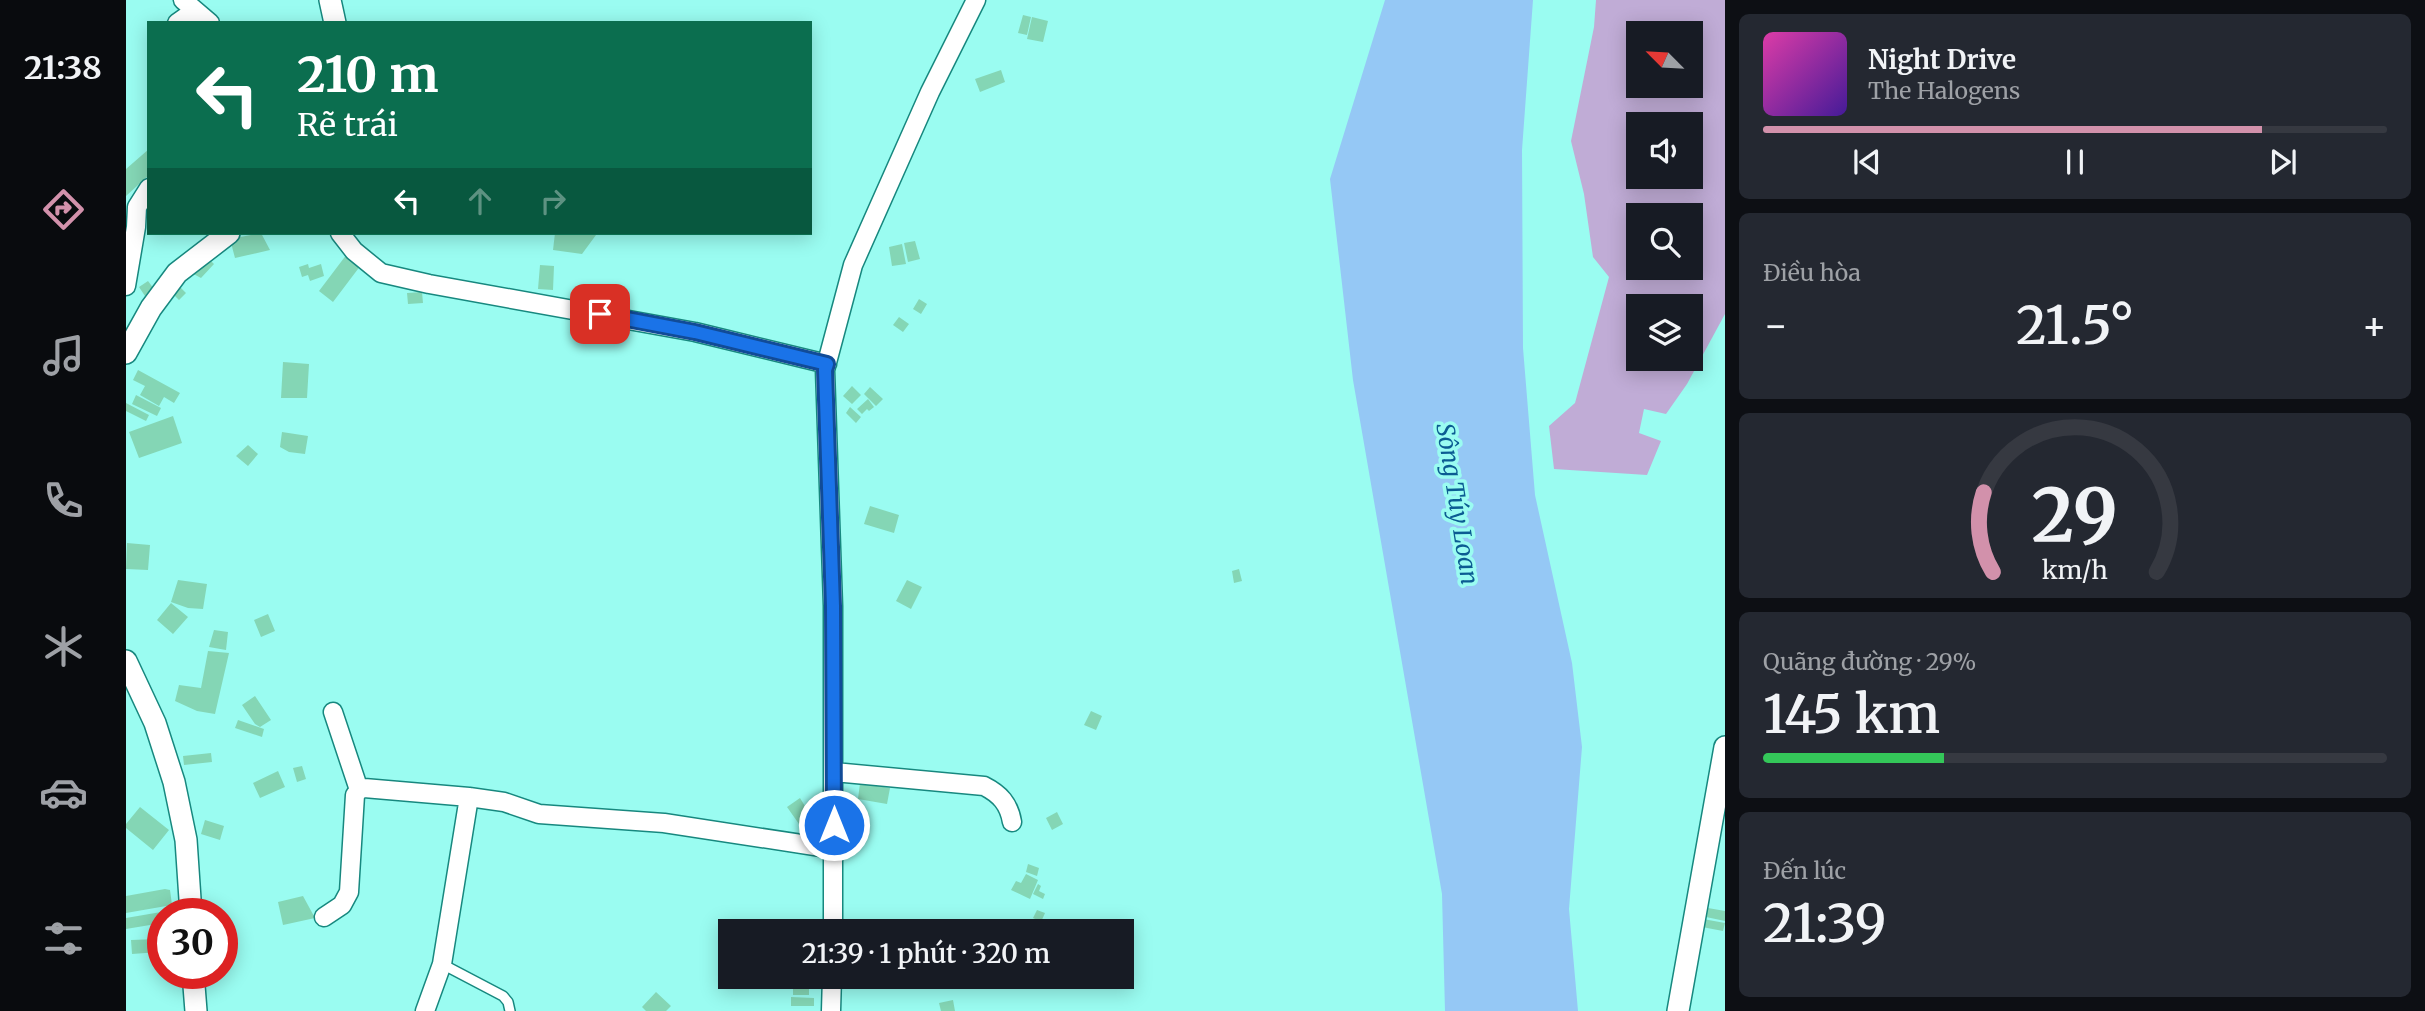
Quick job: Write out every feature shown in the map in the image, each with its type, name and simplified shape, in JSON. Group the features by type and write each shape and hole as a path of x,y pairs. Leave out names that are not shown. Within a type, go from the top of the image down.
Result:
{"street":[{"path":"330,0 335,21"},
{"path":"833,919 833,606 825,370 853,265 925,104 976,0"},
{"path":"178,21 189,6 208,21"},
{"path":"126,286 137,207 147,191"},
{"path":"127,345 177,273 226,235"},
{"path":"342,235 354,251 381,273 695,332 827,364"},
{"path":"126,661 155,723 174,782 186,840 190,898"},
{"path":"333,712 359,790"},
{"path":"1678,1011 1725,747"},
{"path":"834,772 984,786 1001,796 1012,822"},
{"path":"324,917 342,905 349,892 355,795 364,788 469,797 504,802 539,814 664,823 834,849"},
{"path":"425,1011 442,964 469,797"},
{"path":"194,989 196,1011"},
{"path":"831,1011 832,989"}],"lane":[{"path":"442,964 503,996 510,1011"}],"shaded area":[{"path":"1596,0 1725,0 1725,314 1703,355 1703,294 1626,294 1626,371 1694,371 1666,414 1644,409 1639,433 1661,441 1647,475 1554,469 1549,426 1575,403 1609,277 1593,257 1584,194 1571,141 1594,27"}],"water":[{"name":"Sông Túy Loan","path":"1385,0 1533,0 1522,150 1523,348 1535,495 1572,663 1582,747 1569,909 1578,1011 1445,1011 1442,894 1353,380 1330,179"}],"building":[{"path":"1023,15 1031,17 1027,35 1018,33"},
{"path":"1032,17 1048,21 1043,42 1027,39"},
{"path":"1001,70 1005,82 980,92 975,79"},
{"path":"147,151 147,177 126,196 126,169"},
{"path":"262,235 270,250 235,258 230,239"},
{"path":"555,235 596,235 582,254 553,250"},
{"path":"915,241 920,259 908,262 904,243"},
{"path":"902,244 906,264 892,266 889,247"},
{"path":"204,254 214,264 201,278 188,271"},
{"path":"347,254 361,265 333,302 319,291"},
{"path":"308,264 309,268 321,264 324,276 310,281 308,275 302,277 299,267"},
{"path":"540,265 554,266 553,290 538,289"},
{"path":"148,281 154,289 145,296 139,287"},
{"path":"179,286 186,293 179,300 172,293"},
{"path":"422,292 423,303 408,304 407,293"},
{"path":"919,299 927,304 921,314 913,309"},
{"path":"899,317 909,324 903,332 893,325"},
{"path":"283,362 309,364 307,398 281,398"},
{"path":"138,370 180,393 174,403 164,397 159,406 140,395 145,386 133,380"},
{"path":"852,386 861,395 852,404 843,396"},
{"path":"870,387 883,399 876,406 864,394"},
{"path":"136,395 161,408 157,416 132,404"},
{"path":"868,399 874,407 862,414 857,409"},
{"path":"126,403 149,415 146,421 126,411"},
{"path":"850,407 861,417 856,423 846,413"},
{"path":"173,416 182,443 139,458 129,432"},
{"path":"282,432 308,436 305,454 289,452 280,447"},
{"path":"248,445 258,454 248,466 236,456"},
{"path":"870,506 899,515 894,533 864,524"},
{"path":"127,543 150,545 148,570 126,569"},
{"path":"1239,569 1242,581 1234,583 1232,571"},
{"path":"178,580 207,584 203,609 188,608 171,602"},
{"path":"907,580 922,587 911,609 896,601"},
{"path":"171,603 188,617 173,634 157,620"},
{"path":"268,614 275,631 261,637 254,620"},
{"path":"214,630 228,632 226,650 209,647"},
{"path":"208,651 229,653 215,714 197,711 175,701 179,685 201,688"},
{"path":"255,696 271,720 260,727 242,705"},
{"path":"1091,711 1102,716 1096,730 1084,725"},
{"path":"238,720 264,729 262,737 235,728"},
{"path":"211,753 212,762 184,765 183,756"},
{"path":"302,766 306,779 297,782 293,768"},
{"path":"278,771 285,787 260,798 253,783"},
{"path":"860,783 890,788 887,804 858,799"},
{"path":"800,798 811,816 799,824 787,807"},
{"path":"140,807 169,830 153,850 126,828 126,824"},
{"path":"1057,812 1063,824 1052,830 1046,818"},
{"path":"205,820 224,826 220,840 201,834"},
{"path":"1028,864 1039,868 1037,876 1026,872"},
{"path":"1026,874 1038,880 1030,899 1011,890 1016,881 1021,883"},
{"path":"1038,884 1041,886 1039,891 1045,894 1043,899 1033,894"},
{"path":"165,889 170,890 171,898 147,898 147,909 126,913 126,896"},
{"path":"303,896 315,918 283,925 278,902"},
{"path":"1708,908 1725,911 1725,921 1706,917"},
{"path":"1037,910 1045,913 1042,919 1033,918"},
{"path":"147,914 147,926 126,929 126,918"},
{"path":"1703,919 1725,923 1723,931 1702,927"},
{"path":"147,939 147,953 132,954 131,940"},
{"path":"793,989 809,989 809,995 793,995"},
{"path":"656,992 671,1006 666,1011 646,1011 642,1007"},
{"path":"791,997 814,998 814,1006 791,1006"},
{"path":"953,1000 955,1011 941,1011 939,1003"}],"route":[{"path":"600,314 695,332 827,364 825,370 833,606 834,825"}]}
